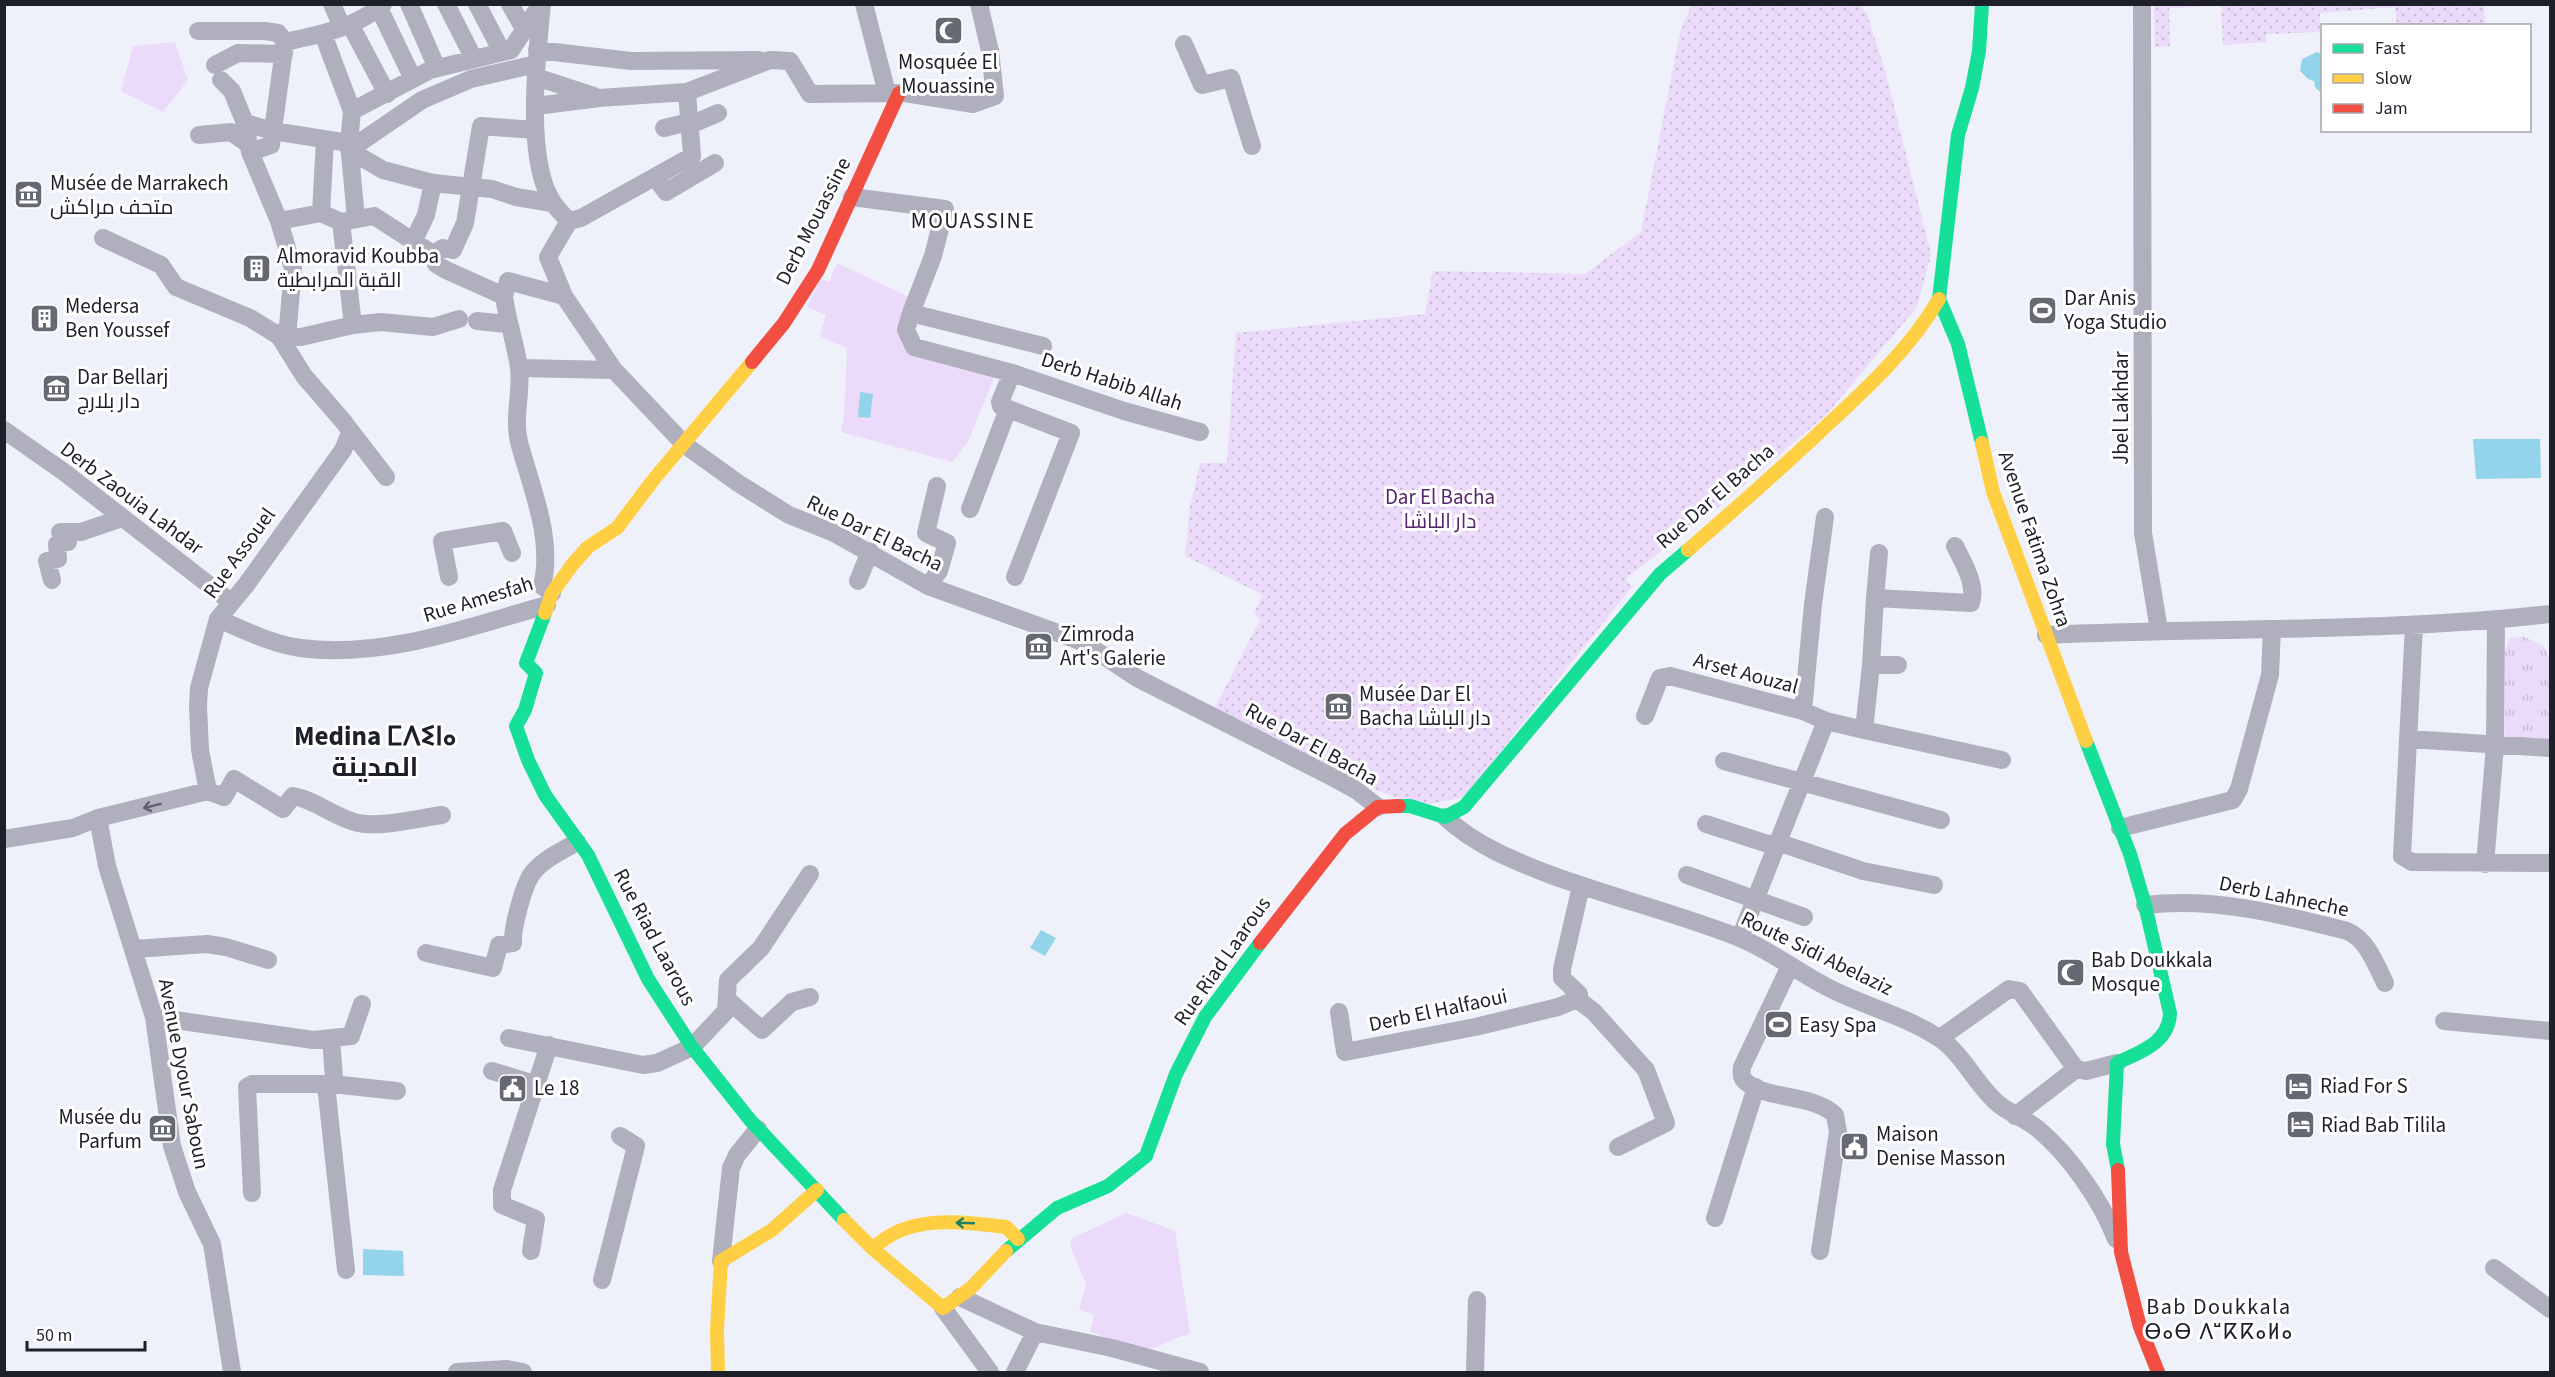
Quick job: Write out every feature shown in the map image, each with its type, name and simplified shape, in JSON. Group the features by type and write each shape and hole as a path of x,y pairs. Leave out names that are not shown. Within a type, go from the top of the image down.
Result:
{"street":[{"path":"332,4 346,25 392,121"},
{"path":"409,4 438,68"},
{"path":"446,4 474,59"},
{"path":"477,4 506,51"},
{"path":"510,4 524,29"},
{"path":"864,4 893,93"},
{"path":"349,146 422,100 471,79 536,64 631,61 790,61 810,94 893,93 973,104 994,96 990,51 979,4"},
{"name":"Avenue Fatima Zohra","path":"1982,4 1979,51 1972,88 1958,135 1939,299 1958,344 1993,492 2120,828 2145,905 2171,1020 2162,1039 2117,1064"},
{"name":"Jbel Lakhdar","path":"2142,4 2143,533 2159,630"},
{"path":"352,111 438,68 506,51 539,6"},
{"path":"539,6 535,130 540,167 552,203 569,221 581,218 692,156 687,92"},
{"path":"279,336 288,327 293,268 279,221 248,147 245,123 232,91 218,72 238,53 284,48 346,25 377,9 413,79"},
{"path":"198,31 278,33 284,48 271,145 248,147 231,132 199,135"},
{"path":"323,34 352,111 348,220 353,325"},
{"path":"1184,44 1202,85 1231,78 1252,146"},
{"path":"536,106 599,98 687,92 770,60"},
{"path":"536,64 599,98"},
{"name":"Derb Mouassine","path":"685,445 784,323 818,270 852,197 893,93"},
{"path":"664,128 690,123 718,113"},
{"path":"245,123 349,146 383,170 433,183 492,189 516,197 552,203"},
{"path":"433,254 444,248 453,250 465,223 481,126 535,130"},
{"path":"321,213 325,140"},
{"path":"655,177 666,192 715,163"},
{"path":"413,242 426,215 433,183"},
{"name":"Derb Habib Allah","path":"852,197 945,209 933,256 906,330 914,346 1012,373 1124,411 1200,432"},
{"path":"279,221 321,213 348,220 374,216 433,254 436,264 504,296"},
{"name":"Rue Dar El Bacha","path":"569,221 548,257 564,296 614,370 685,445 738,483 789,515 834,532 928,586 1083,642 1137,678 1334,778 1356,790 1378,807 1410,806 1445,817 1464,807 1479,791 1660,574 1760,488 1862,393 1923,326 1939,299"},
{"path":"103,238 161,265 176,287 250,318 279,336 304,376 386,477"},
{"path":"549,599 542,586 548,566 531,476 518,440 519,368 507,324 504,296 508,281 564,296"},
{"name":"Derb Habib Allah","path":"911,313 1043,346"},
{"path":"279,336 301,337 353,325 381,322 433,327 468,320 507,324"},
{"path":"519,368 614,370"},
{"name":"Derb Habib Allah","path":"970,508 1008,409 1000,402 1012,373"},
{"path":"1008,409 1071,433 1015,577"},
{"name":"Derb Zaouia Lahdar","path":"4,430 231,602"},
{"name":"Rue Assouel","path":"208,791 200,750 199,688 218,619 343,450 350,433"},
{"name":"Rue Amesfah","path":"218,619 257,636 298,648 344,652 393,647 549,599 588,547 617,528 654,478 685,445"},
{"path":"928,586 939,571 947,543 926,533 937,486"},
{"path":"1803,711 1813,604 1825,517"},
{"path":"52,580 47,561 58,559 57,544 68,542 63,532 81,532 122,518"},
{"path":"449,577 442,541 503,531 512,553"},
{"path":"1875,598 1971,603 1967,569 1955,546"},
{"path":"858,581 870,551"},
{"path":"1864,730 1879,553"},
{"name":"Rue Riad Laarous","path":"549,599 526,663 536,673 525,710 516,726 535,773 577,842 588,855 648,979 692,1047 758,1129 873,1249 943,1308 960,1297 1018,1239 1057,1208 1108,1186 1146,1156 1176,1074 1195,1033 1221,992 1344,834 1378,807"},
{"path":"2046,635 2159,630 2414,626 2550,614"},
{"path":"2486,864 2495,746 2496,620"},
{"path":"2414,626 2402,856 2412,862 2486,864 2550,862"},
{"path":"2120,828 2233,800 2239,789 2270,675 2272,629"},
{"path":"1871,665 1898,665"},
{"name":"Arset Aouzal","path":"1646,716 1660,678 1670,676 1803,711 1826,721 2002,760"},
{"path":"1740,938 1780,843 1826,721"},
{"path":"2409,739 2550,748"},
{"path":"1724,761 1941,820"},
{"path":"4,839 73,828 98,818 208,791 224,796 234,779 283,809 293,796 306,798 358,823 382,823 442,815"},
{"name":"Route Sidi Abelaziz","path":"1445,817 1460,831 1491,850 1581,886 1740,938 1781,958 1790,966 1828,988 1940,1038 1996,1103 2040,1131 2079,1173 2107,1215 2121,1252"},
{"name":"Avenue Dyour Saboun","path":"98,818 107,866 154,1017 172,1146 187,1192 212,1244 232,1372"},
{"path":"1706,824 1768,844 1780,843 1863,870 1934,885"},
{"path":"426,952 493,968 499,945 513,943 513,932 531,875 550,857 577,842"},
{"path":"509,1038 643,1065 657,1063 692,1047 726,1011 729,1001 728,980 761,948 810,874"},
{"path":"1687,875 1804,917"},
{"path":"1581,886 1562,969 1562,978 1579,994 1577,999 1594,1012 1646,1070 1666,1123 1618,1148"},
{"name":"Derb Lahneche","path":"2145,905 2175,902 2235,905 2348,931 2355,934 2365,946 2385,983"},
{"path":"134,949 207,944 226,947 268,960"},
{"path":"1790,966 1743,1066 1742,1077 1756,1087 1819,1105 1834,1115 1838,1132 1820,1251"},
{"path":"1940,1038 2009,989 2017,989 2076,1069 2086,1071 2117,1064 2114,1144 2118,1164 2121,1252 2140,1327 2158,1372"},
{"path":"729,1001 762,1030 792,1002 810,997"},
{"name":"Derb El Halfaoui","path":"1339,1012 1345,1052 1475,1027 1558,1007 1577,999"},
{"path":"154,1017 313,1040 351,1036 362,1004"},
{"path":"2444,1021 2550,1031"},
{"path":"331,1038 334,1078 329,1085 346,1270"},
{"path":"531,1251 536,1218 502,1205 501,1196 549,1046"},
{"path":"2015,1116 2076,1069"},
{"path":"492,1071 538,1085"},
{"path":"252,1193 247,1087 252,1084 329,1085 397,1091"},
{"path":"1715,1218 1756,1087"},
{"path":"718,1372 717,1330 721,1261 731,1168 737,1155 758,1129"},
{"path":"602,1280 636,1146 620,1136"},
{"path":"721,1261 769,1233 799,1210 817,1190"},
{"path":"873,1249 890,1233 915,1226 960,1222 1006,1227 1018,1239"},
{"path":"2494,1268 2550,1309"},
{"path":"960,1297 1035,1332 1112,1348 1200,1372"},
{"path":"1476,1372 1477,1300"},
{"path":"943,1308 990,1372"},
{"path":"1015,1372 1035,1332"},
{"path":"457,1372 507,1369 523,1372"}],"green space":[{"name":"Dar El Bacha دار الباشا","path":"1691,5 1861,5 1867,14 1886,74 1931,254 1917,307 1827,414 1717,508 1625,579 1632,587 1464,797 1431,804 1393,797 1211,715 1260,620 1254,613 1263,595 1185,556 1190,507 1200,463 1227,463 1236,333 1425,314 1433,271 1585,274 1641,232 1680,33"},
{"path":"2154,5 2484,5 2485,24 2397,24 2395,7 2320,13 2320,32 2266,34 2266,42 2223,45 2221,6 2169,8 2170,46 2155,47"},
{"path":"175,42 188,80 163,112 121,91 133,46"},
{"path":"837,263 911,298 904,333 995,375 968,442 952,462 841,432 844,417 847,348 820,336 826,315 807,307 821,279 829,282"},
{"path":"2524,637 2544,646 2550,661 2550,740 2505,737 2505,652 2510,638"},
{"path":"1127,1213 1175,1231 1190,1333 1144,1352 1090,1331 1094,1315 1079,1310 1086,1284 1070,1246 1072,1238"}],"water":[{"path":"2317,52 2321,54 2321,93 2315,87 2314,81 2308,79 2300,71 2302,59"},
{"path":"860,392 873,394 870,418 858,417"},
{"path":"2473,439 2540,439 2541,478 2476,479"},
{"path":"1041,930 1056,938 1045,956 1030,948"},
{"path":"363,1249 403,1251 404,1276 363,1275"}],"traffic: fast":[{"path":"1982,4 1979,51 1972,88 1958,135 1939,299 1958,344 1982,443"},
{"path":"1399,806 1410,806 1445,817 1464,807 1660,574 1688,550"},
{"path":"545,613 526,663 536,673 525,710 516,726 528,760 545,795 588,855 648,979 692,1047 750,1120 844,1220"},
{"path":"2086,741 2130,854 2145,905 2170,1013 2165,1032 2159,1039 2144,1050 2117,1063 2113,1144 2118,1170"},
{"path":"1006,1251 1057,1208 1108,1186 1146,1156 1176,1074 1205,1017 1260,943"}],"traffic: slow":[{"path":"1688,550 1791,459 1871,383 1915,335 1939,299"},
{"path":"545,613 552,593 572,565 588,547 617,528 654,479 752,362"},
{"path":"1982,443 1993,492 2086,741"},
{"path":"718,1372 717,1330 721,1261 772,1230 817,1190"},
{"path":"844,1220 873,1249 943,1308 971,1288 1006,1251"},
{"path":"873,1249 886,1238 902,1230 935,1223 971,1223 1006,1227 1018,1239"}],"traffic: jam":[{"path":"752,362 784,323 818,270 899,93"},
{"path":"1260,943 1345,834 1378,807 1399,806"},
{"path":"2118,1170 2121,1252 2140,1327 2158,1372"}],"place":[{"name":"Mosquée El Mouassine","path":"948,31"},
{"name":"Musée de Marrakech متحف مراكش","path":"29,195"},
{"name":"Almoravid Koubba القبة المرابطية","path":"256,268"},
{"name":"Dar Anis Yoga Studio","path":"2043,310"},
{"name":"Medersa Ben Youssef","path":"44,318"},
{"name":"Dar Bellarj دار بلارج","path":"56,389"},
{"name":"Zimroda Art's Galerie","path":"1039,646"},
{"name":"Musée Dar El Bacha دار الباشا","path":"1338,706"},
{"name":"Bab Doukkala Mosque","path":"2070,972"},
{"name":"Easy Spa","path":"1778,1025"},
{"name":"Riad For S","path":"2299,1086"},
{"name":"Le 18","path":"513,1088"},
{"name":"Riad Bab Tilila","path":"2300,1125"},
{"name":"Musée du Parfum","path":"163,1129"},
{"name":"Maison Denise Masson","path":"1855,1146"}],"district":[{"name":"MOUASSINE","path":"973,221"},
{"name":"Medina ⵎⴷⵉⵏⴰ المدينة","path":"375,752"},
{"name":"Bab Doukkala ⴱⴰⴱ ⴷⵯⴽⴽⴰⵍⴰ","path":"2219,1320"}]}
